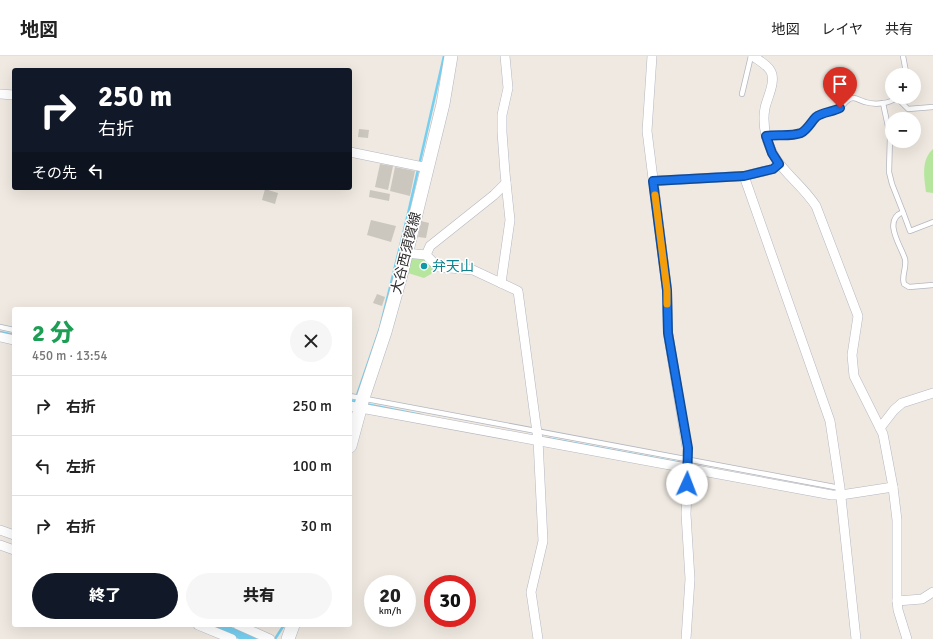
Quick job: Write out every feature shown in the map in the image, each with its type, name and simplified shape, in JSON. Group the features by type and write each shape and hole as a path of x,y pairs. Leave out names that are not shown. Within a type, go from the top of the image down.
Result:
{"main road":[{"name":"大谷西須賀線","path":"352,435 358,402 385,332 406,253 443,104 451,56"},
{"path":"288,639 292,627"}],"street":[{"path":"500,283 510,220 502,115 508,88 505,56"},
{"path":"652,56 647,131 667,290 668,333 688,448 686,514 690,579 686,639"},
{"path":"752,56 770,70 772,79 764,109 766,136 772,153 779,164 809,196 816,206 858,316 852,355 854,376 883,434 893,487 897,520 898,610 907,639"},
{"path":"0,94 12,95"},
{"path":"352,152 428,168"},
{"path":"653,181 744,176 773,169 779,164"},
{"path":"744,176 830,420 841,491 856,639"},
{"path":"426,255 430,246 494,195 506,183"},
{"path":"406,253 426,255 438,267 473,270 518,291 538,436 543,541 532,592 538,639"},
{"path":"0,337 12,340"},
{"path":"880,428 894,410 902,403 933,393"},
{"path":"358,402 688,464 832,495 841,491 893,487"},
{"path":"0,530 12,534"},
{"path":"0,545 12,549"},
{"path":"897,601 922,599 933,592"},
{"path":"203,627 232,639"},
{"path":"243,627 270,639"}],"lane":[{"path":"742,94 752,56"},
{"path":"903,56 905,68"},
{"path":"766,136 776,134 797,134 802,132 809,127 815,118 840,108 849,99 853,98 873,104 883,103 890,136 889,172 910,231 933,222"},
{"path":"903,104 908,109 933,107"},
{"path":"903,212 897,214 894,220 896,240 905,260 902,279 904,284 909,287 933,285"},
{"path":"0,327 12,330"}],"green space":[{"path":"933,149 933,193 926,192 924,169 929,153"},
{"path":"417,255 436,267 431,274 424,278 408,273 410,259"}],"water":[{"path":"212,627 231,627 258,639 239,639"}],"building":[{"path":"359,129 369,130 368,138 358,137"},
{"path":"380,164 393,166 388,190 375,187"},
{"path":"395,167 415,171 410,196 390,191"},
{"path":"265,190 278,193 275,204 262,200"},
{"path":"370,190 390,194 389,201 369,197"},
{"path":"371,220 396,226 391,242 367,235"},
{"path":"421,221 429,223 426,238 418,237"},
{"path":"377,294 385,297 382,306 373,303"}],"waterway":[{"path":"354,404 380,328 444,56"},
{"path":"0,332 12,335"},
{"path":"352,401 356,402"},
{"path":"365,404 421,415"},
{"path":"546,438 686,464"},
{"path":"275,639 283,627"}],"slow traffic":[{"path":"655,195 667,290 667,304"}],"place":[{"name":"弁天山","path":"424,266"}],"route":[{"path":"687,484 688,448 668,333 667,290 653,181 744,176 773,169 779,164 772,153 766,136 776,134 797,134 809,127 815,118 840,108"}]}
